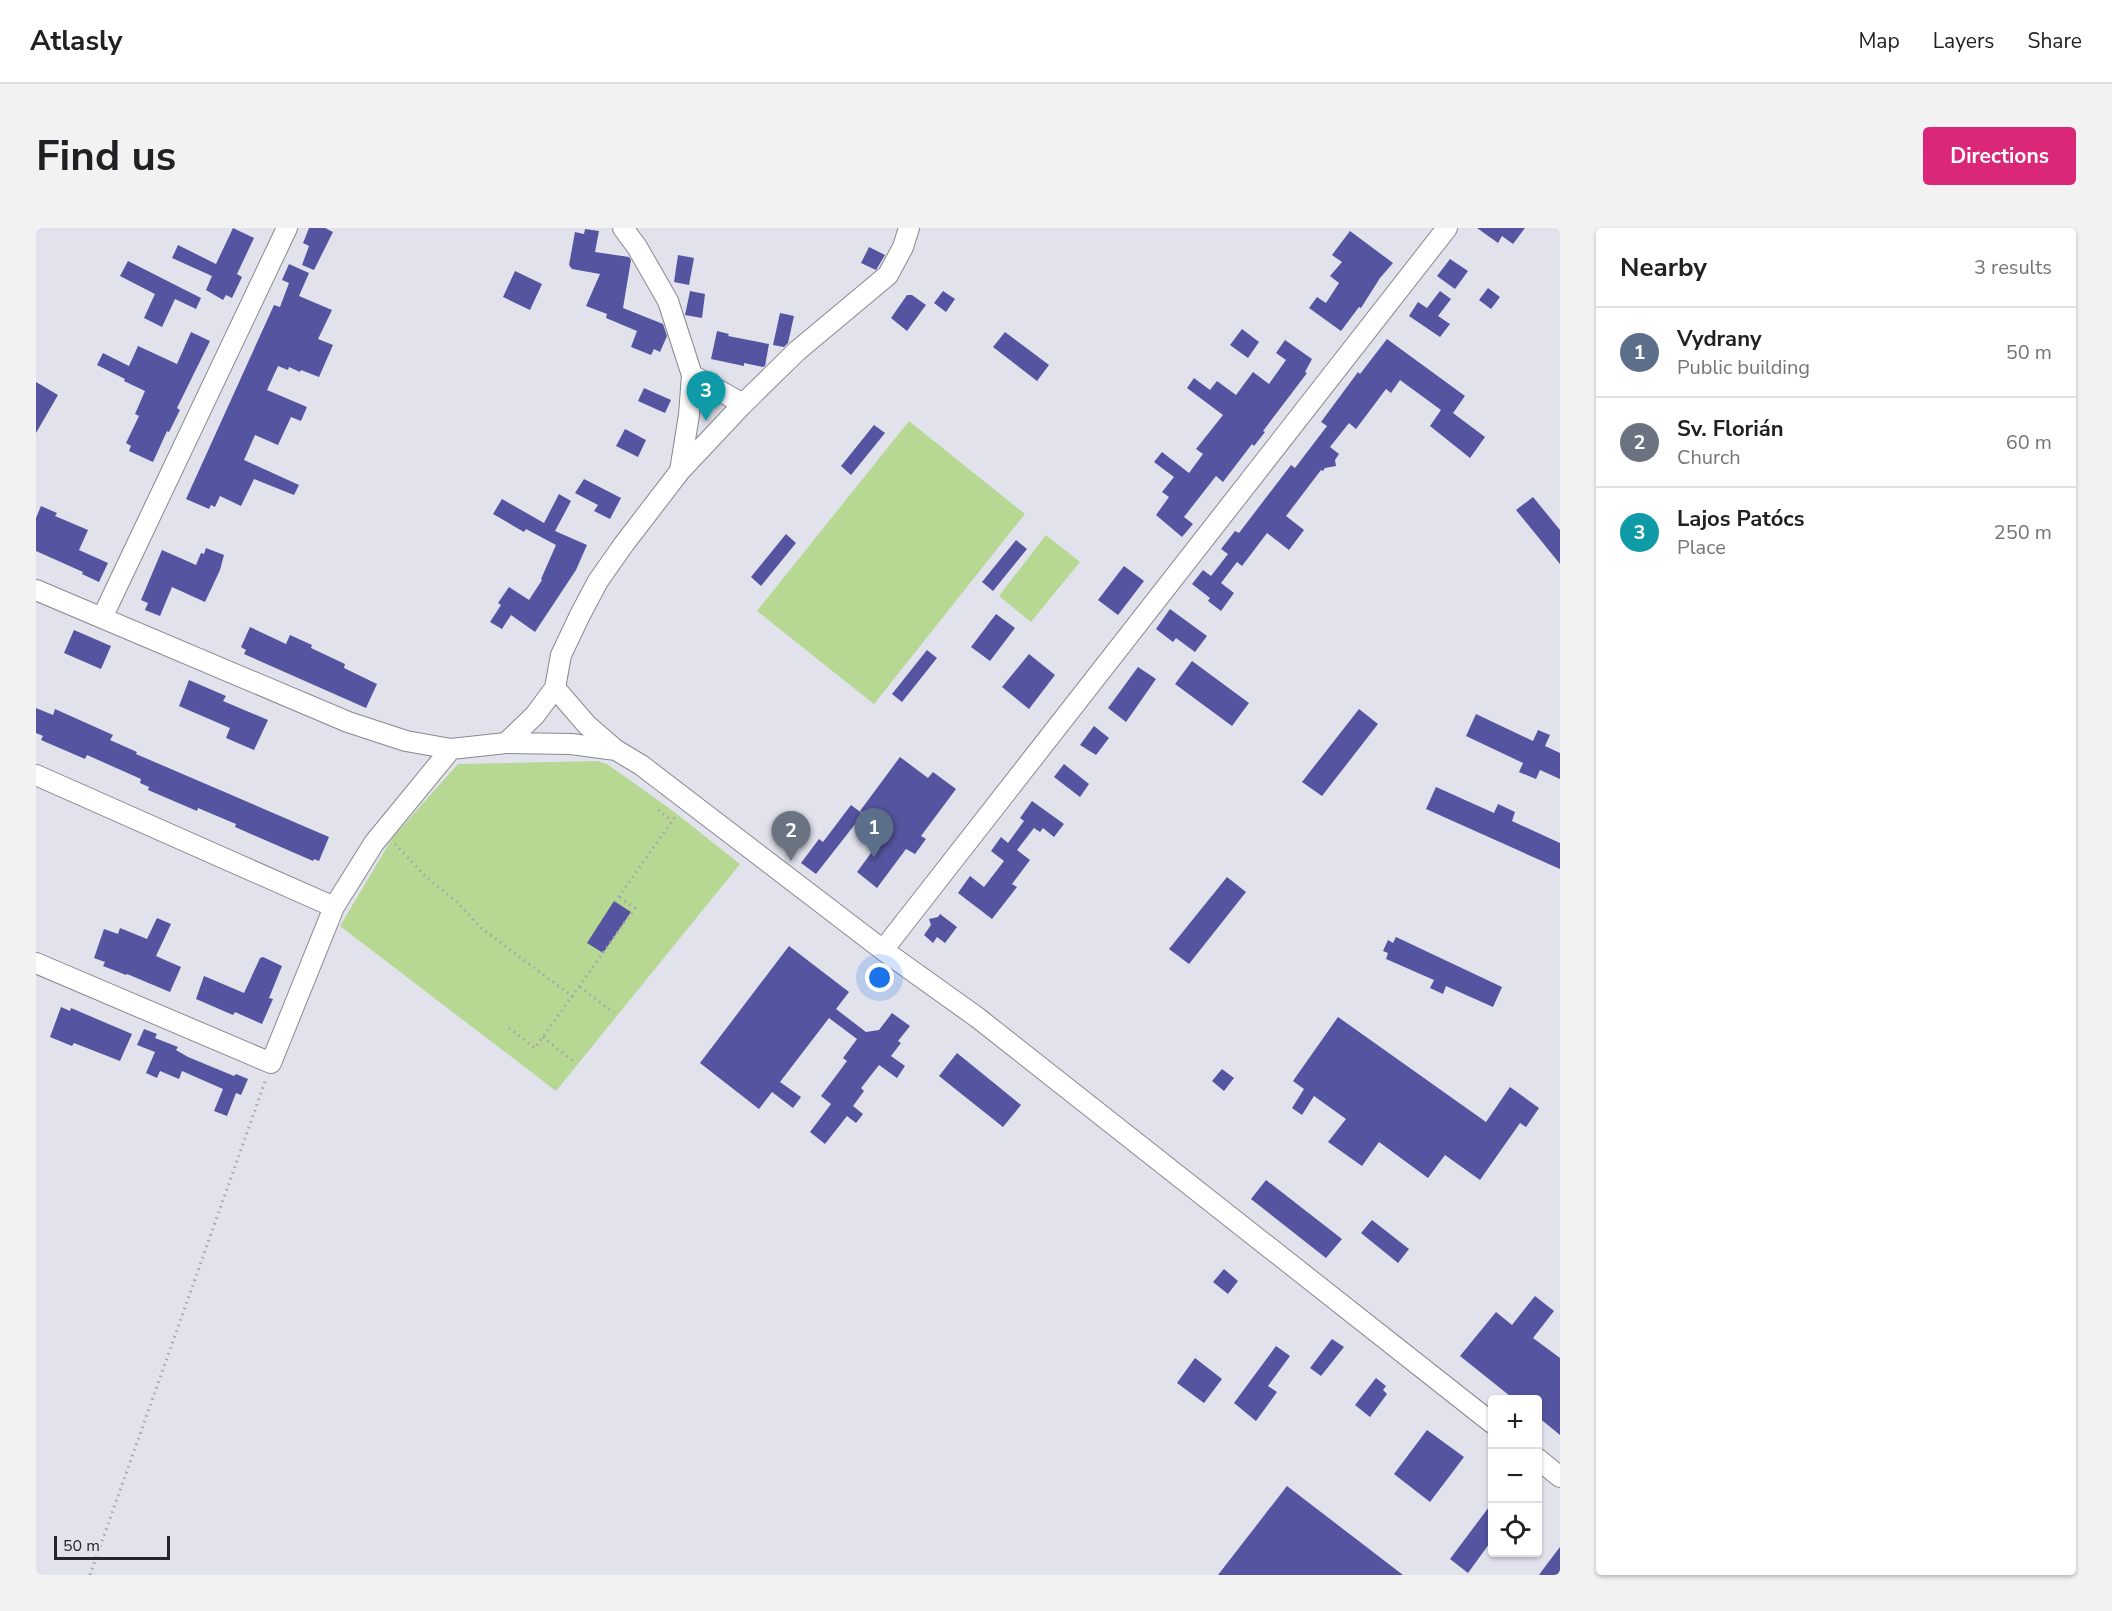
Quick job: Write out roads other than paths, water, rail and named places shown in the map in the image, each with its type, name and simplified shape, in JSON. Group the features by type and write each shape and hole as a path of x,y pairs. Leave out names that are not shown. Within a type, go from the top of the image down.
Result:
{"street":[{"path":"102,618 287,228"},
{"path":"623,228 638,246 668,301 692,375 689,415 680,471"},
{"path":"506,744 535,715 555,688 561,655 598,581 680,471 797,351 888,275 903,247 909,228"},
{"path":"883,950 1447,228"},
{"path":"692,375 743,404"},
{"path":"36,590 348,722 406,741 452,749 506,744 571,744 616,750"},
{"path":"555,688 587,725 616,750 641,765 687,801 802,876 883,950 978,1018 1488,1421"},
{"path":"36,963 271,1063 334,907 382,834 452,749"},
{"path":"36,775 334,907"},
{"path":"1542,1462 1560,1477"}],"place":[{"name":"Lajos Patócs","path":"706,421"},
{"name":"Vydrany","path":"874,858"},
{"name":"Sv. Florián","path":"791,861"}]}
